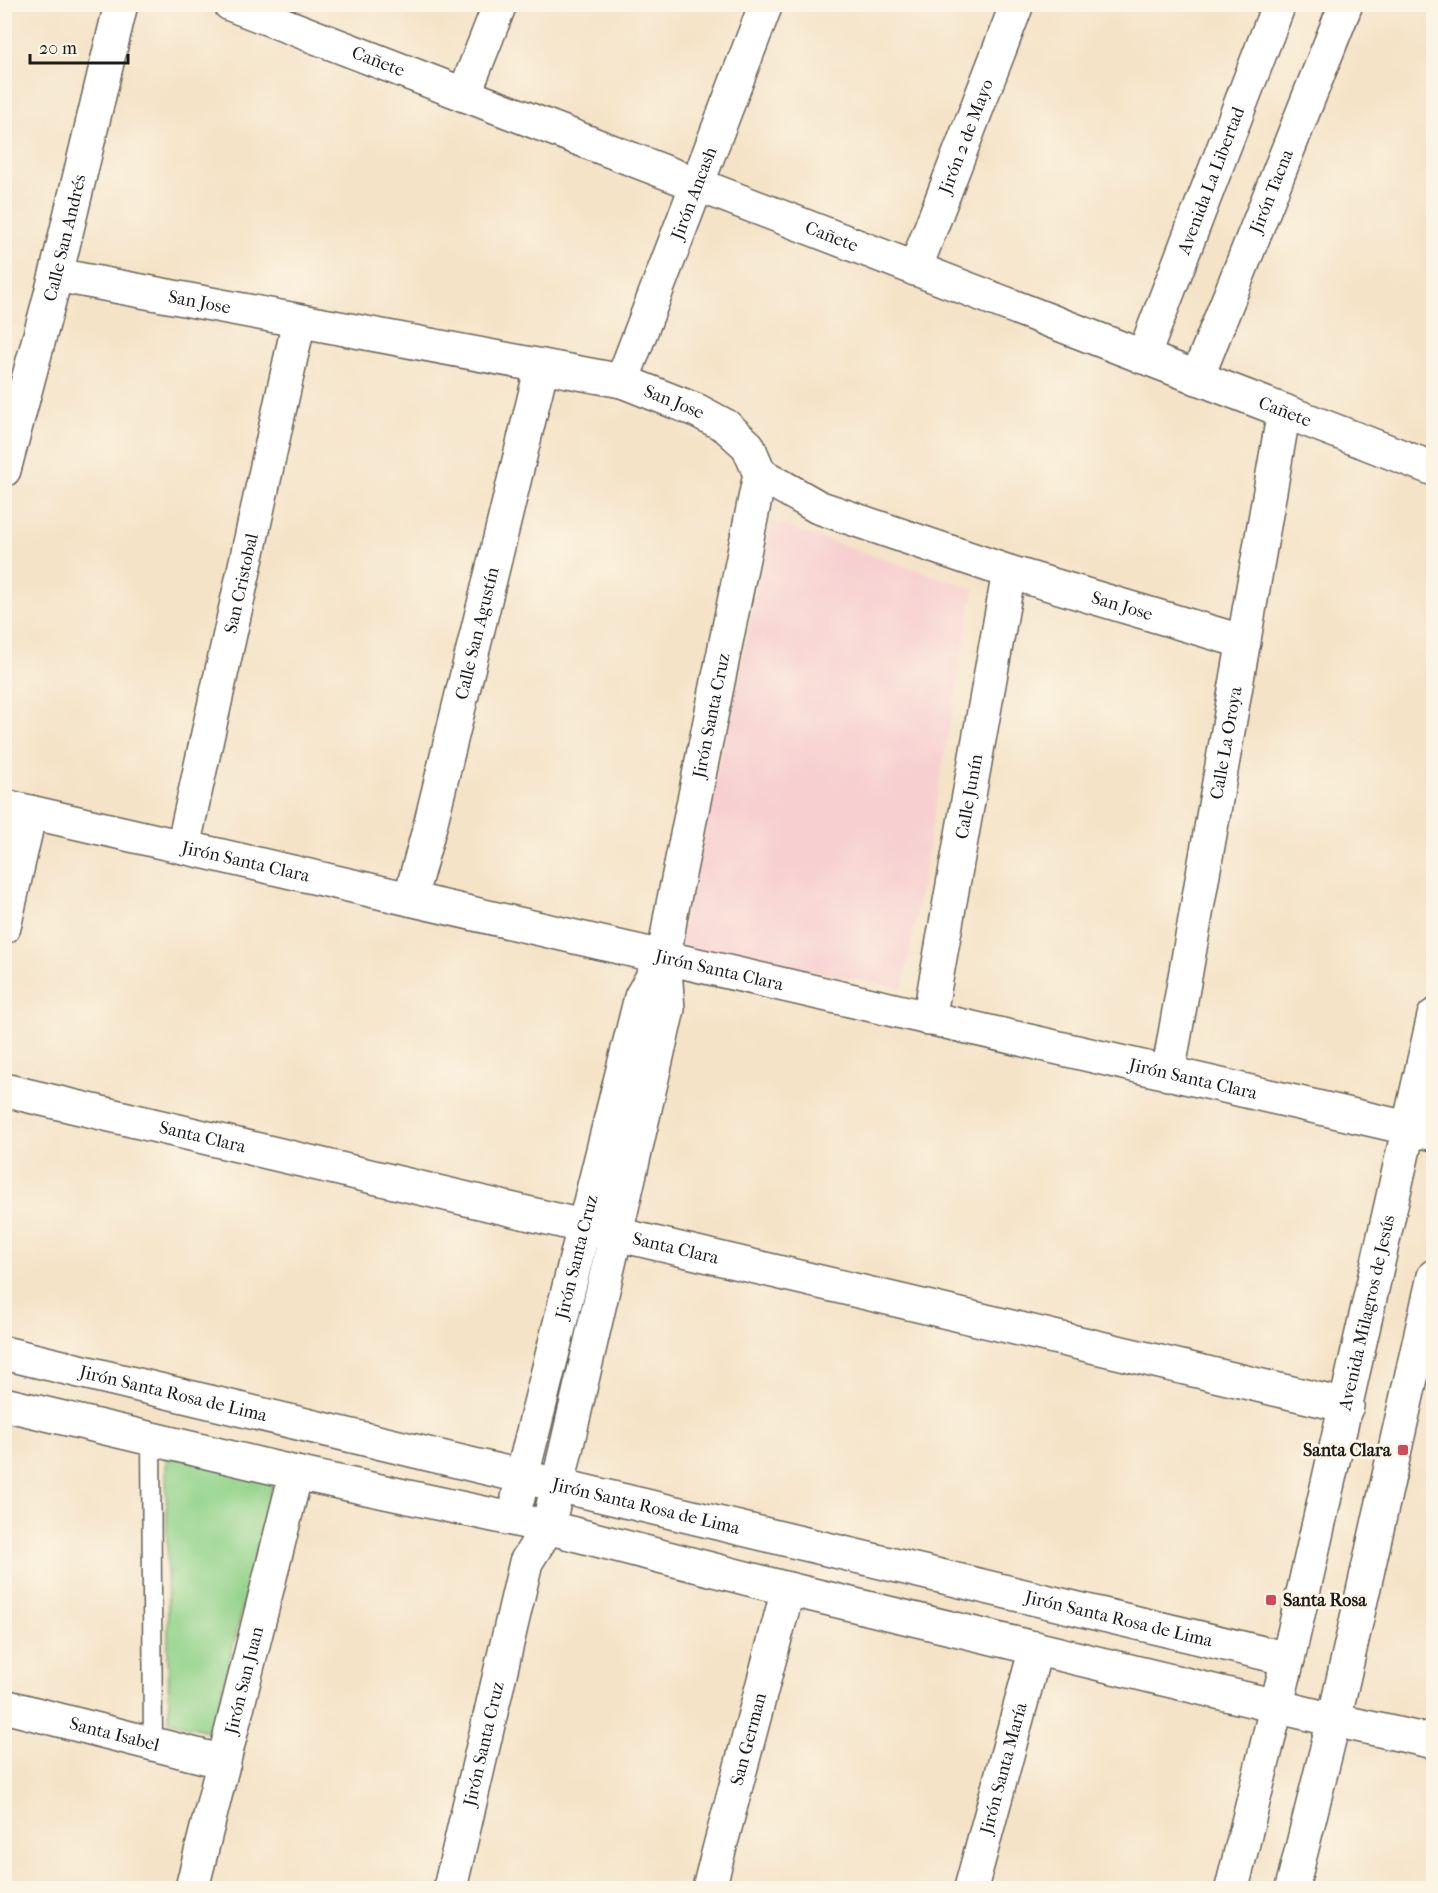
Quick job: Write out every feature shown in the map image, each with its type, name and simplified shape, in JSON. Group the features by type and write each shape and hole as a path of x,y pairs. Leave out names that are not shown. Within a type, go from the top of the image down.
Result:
{"street":[{"name":"Calle San Andrés","path":"4,470 56,274 121,4"},
{"path":"464,95 500,4"},
{"name":"Jirón Ancash","path":"622,381 766,4"},
{"name":"Jirón 2 de Mayo","path":"915,269 1017,4"},
{"name":"Avenida La Libertad","path":"1143,357 1279,4"},
{"name":"Jirón Tacna","path":"1197,378 1346,4"},
{"name":"Cañete","path":"234,5 1197,378 1284,411 1430,459"},
{"name":"San Jose","path":"56,274 622,381 698,411 726,426 748,446 760,474 818,507 1009,572 1244,642"},
{"name":"San Cristobal","path":"183,847 299,321"},
{"name":"Calle San Agustín","path":"410,899 433,814 542,366"},
{"name":"Calle La Oroya","path":"1168,1074 1284,411"},
{"name":"Jirón Santa Cruz","path":"450,1888 526,1562 548,1527 668,1009 664,957 671,914 760,474"},
{"name":"Calle Junín","path":"929,1019 1009,572"},
{"path":"4,927 17,809"},
{"name":"Jirón Santa Clara","path":"17,809 1421,1132"},
{"name":"Jirón Santa Cruz","path":"526,1562 516,1520 522,1476 641,997 664,957"},
{"name":"Avenida Milagros de Jesús","path":"1232,1888 1347,1406 1421,1132 1434,1016"},
{"name":"Santa Clara","path":"4,1090 1347,1406"},
{"path":"1293,1888 1334,1720 1434,1276"},
{"name":"Jirón Santa Rosa de Lima","path":"4,1353 1288,1659"},
{"path":"4,1404 296,1473 548,1527 788,1589 1434,1742"},
{"name":"Jirón San Juan","path":"192,1888 296,1473"},
{"name":"San German","path":"709,1888 788,1589"},
{"name":"Jirón Santa María","path":"971,1888 1036,1648"},
{"name":"Santa Isabel","path":"4,1706 224,1762"}],"lane":[{"path":"151,1438 153,1744"}],"shaded area":[{"path":"772,522 974,589 903,988 679,946"}],"green space":[{"path":"166,1455 274,1480 212,1732 169,1721"}],"place":[{"name":"Santa Clara","path":"1403,1450"},
{"name":"Santa Rosa","path":"1271,1600"}]}
